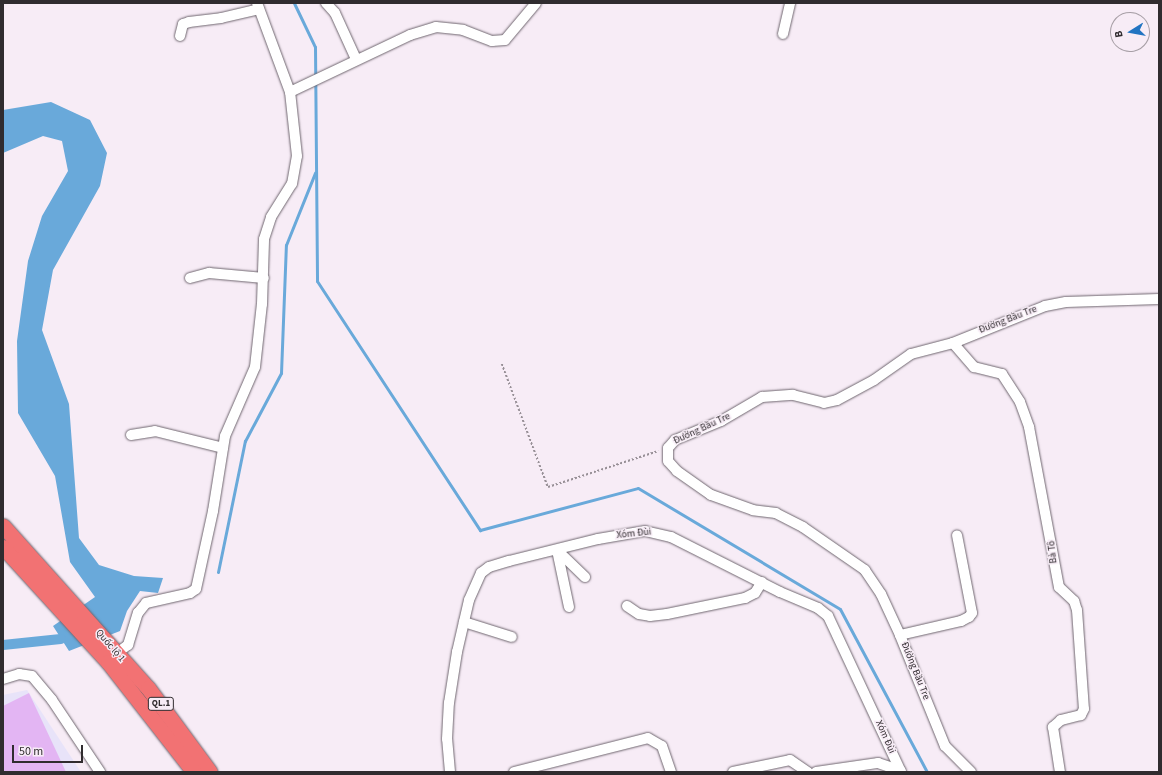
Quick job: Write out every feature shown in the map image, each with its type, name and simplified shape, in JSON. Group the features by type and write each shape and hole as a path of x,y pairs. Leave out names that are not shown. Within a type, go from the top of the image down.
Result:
{"highway":[{"name":"Quốc lộ 1","path":"3,526 70,599 105,640 113,658 194,772"},
{"name":"Quốc lộ 1","path":"3,547 50,597 163,707 210,772"}],"street":[{"path":"326,3 335,13 356,59"},
{"path":"290,92 325,76 356,59 410,35 436,27 463,30 492,41 505,40 536,3"},
{"path":"783,34 790,3"},
{"path":"113,658 128,645 138,613 146,603 190,593 196,589 213,511 223,448 228,427 255,367 264,278 267,229 292,184 295,171 295,129 290,92 258,6 221,18 183,24 180,36"},
{"path":"190,278 209,273 264,278"},
{"name":"Đường Bầu Tre","path":"971,772 945,746 900,635 874,582 854,561 803,527 776,513 753,510 711,495 677,471 668,461 668,448 675,440 721,421 762,397 793,395 818,402 833,402 865,386 911,354 953,343 1053,304 1159,299"},
{"name":"Bà Tô","path":"953,343 974,367 1002,374 1020,402 1029,427 1059,587 1074,601 1077,610 1084,708 1081,715 1061,720 1053,727 1060,772"},
{"path":"131,435 155,431 223,448"},
{"name":"Xóm Đùi","path":"450,772 448,739 449,703 464,622 474,585 481,573 488,567 598,539 656,532 818,608 828,616 901,772"},
{"path":"900,635 969,617 972,608 957,535"},
{"path":"557,550 585,577"},
{"path":"557,550 569,607"},
{"path":"627,606 639,614 650,616 667,614 745,598 755,593 762,582"},
{"path":"464,622 512,637"},
{"path":"3,679 19,674 32,676 52,700 100,772"},
{"path":"514,772 648,738 662,746 671,772"},
{"path":"733,772 790,760 808,772"},
{"path":"816,772 878,763 901,772"}],"path":[{"path":"502,364 548,487 668,448"}],"shaded area":[{"path":"27,690 81,772 3,772 3,695"}],"water":[{"path":"51,102 90,120 107,153 100,186 53,270 42,330 69,404 79,538 99,565 134,576 163,578 158,593 140,591 127,611 120,631 69,651 53,626 95,597 70,562 55,476 18,413 17,341 28,261 42,216 68,171 62,141 43,136 3,153 3,110"}],"building":[{"path":"29,693 66,772 3,772 3,706"}],"waterway":[{"path":"294,3 315,47 317,281 480,530 638,488 840,609 927,772"},
{"path":"218,572 245,441 281,373 286,245 315,173"},
{"path":"3,645 61,639"}]}
